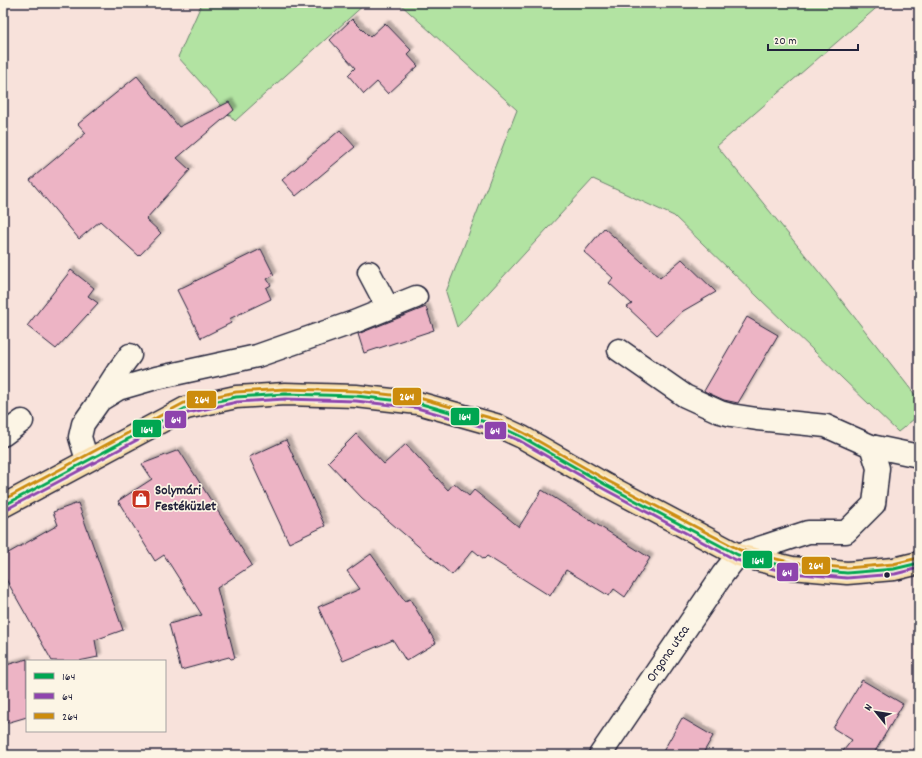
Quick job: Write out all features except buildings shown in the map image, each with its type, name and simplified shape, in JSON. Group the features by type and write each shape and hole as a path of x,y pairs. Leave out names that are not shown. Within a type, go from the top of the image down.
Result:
{"main road":[{"path":"4,504 186,408 236,397 285,394 348,396 418,403 496,425 516,434 606,485 738,555 792,568 847,573 894,569 919,563"}],"street":[{"path":"369,272 388,308"},
{"path":"100,400 118,389 156,378 257,356 354,322 416,297"},
{"path":"619,350 685,396 720,412 757,419 826,426 871,446 919,456"},
{"path":"87,460 80,436 83,424 130,355"},
{"path":"3,435 22,421"},
{"path":"738,555 808,532 846,532 874,504 878,468 871,446"},
{"name":"Orgona utca","path":"600,755 722,574 738,555"}],"green space":[{"path":"202,3 366,3 235,121 178,57"},
{"path":"399,3 882,3 717,146 831,287 919,400 919,415 898,432 674,216 593,179 457,327 446,292 517,110"}],"transit line":[{"name":"264","path":"3,500 184,403 236,392 285,389 356,391 419,398 498,420 524,433 608,481 740,550 793,563 847,568 893,564 918,558"},
{"name":"164","path":"3,506 186,408 236,397 285,394 356,396 418,403 496,425 522,437 606,485 738,555 792,568 847,573 894,569 919,563"},
{"name":"64","path":"5,510 188,413 237,402 285,399 356,401 417,408 494,430 520,441 604,489 736,560 791,573 847,578 895,574 919,568"}],"place":[{"name":"Solymári Festéküzlet","path":"141,499"}]}
